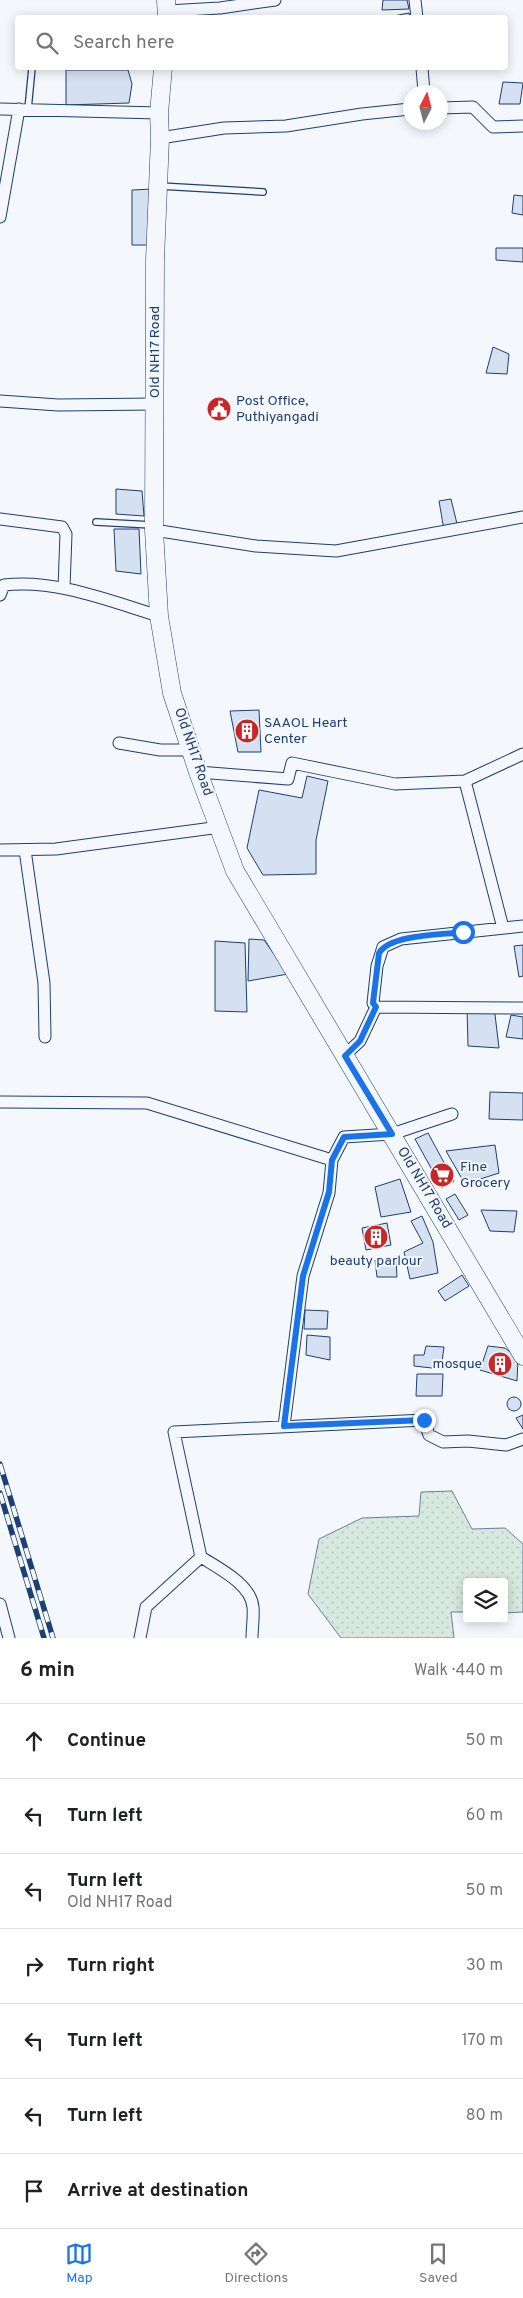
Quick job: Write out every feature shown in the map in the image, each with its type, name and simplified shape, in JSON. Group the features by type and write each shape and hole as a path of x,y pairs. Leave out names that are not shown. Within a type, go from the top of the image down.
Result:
{"main road":[{"name":"Old NH17 Road","path":"163,70 159,113 160,138 155,260 156,404 154,528 159,616 172,693 198,772 235,871 523,1356"}],"street":[{"path":"167,10 220,8 275,0"},
{"path":"415,0 417,15"},
{"path":"422,70 423,85"},
{"path":"448,108 473,107 493,127 523,126"},
{"path":"0,109 159,113"},
{"path":"0,217 2,200 24,109"},
{"path":"160,138 224,128 286,126 403,110"},
{"path":"0,401 58,404 156,404"},
{"path":"154,528 256,546 336,550 523,517"},
{"path":"0,519 53,524 62,527 66,534 64,588"},
{"path":"0,595 4,585 13,584 64,588 159,616"},
{"path":"119,743 160,750 191,750"},
{"path":"198,772 288,779 292,763 395,784 465,781 523,754"},
{"path":"465,781 503,928"},
{"path":"0,850 56,849 220,827"},
{"path":"24,850 44,983 45,1037"},
{"path":"376,1007 373,1003 377,966 383,947 401,939 523,926"},
{"path":"345,1056 360,1041 376,1007"},
{"path":"376,1007 523,1008"},
{"path":"0,1102 147,1104 332,1160"},
{"path":"284,1426 303,1276 329,1192 332,1160 344,1137 392,1134 452,1114"},
{"path":"252,1638 253,1605 246,1591 239,1583 201,1557 174,1432 424,1420 429,1435 443,1442 468,1441 506,1445 523,1439"},
{"path":"140,1638 146,1607 201,1557"},
{"path":"0,1604 9,1638"}],"lane":[{"path":"24,109 32,70"},
{"path":"158,186 263,192"},
{"path":"96,522 154,528"}],"shaded area":[{"path":"452,1491 472,1529 505,1528 523,1544 523,1612 508,1613 508,1578 463,1578 463,1612 451,1612 454,1638 341,1638 308,1594 319,1539 362,1518 419,1516 421,1492"}],"building":[{"path":"383,0 407,0 409,9 382,10"},
{"path":"66,70 128,70 132,84 129,103 66,105"},
{"path":"503,82 523,83 520,104 499,104"},
{"path":"153,189 153,245 132,245 132,190"},
{"path":"514,195 523,196 523,215 512,213"},
{"path":"496,248 523,248 523,262 496,260"},
{"path":"493,347 509,354 507,374 486,373"},
{"path":"116,489 142,491 144,516 116,514"},
{"path":"451,499 458,528 444,530 439,501"},
{"path":"114,529 139,529 141,574 116,571"},
{"name":"SAAOL Heart Center","path":"259,710 261,752 238,752 230,711"},
{"path":"307,776 328,781 316,840 316,874 263,875 247,848 259,790 302,798"},
{"path":"249,939 264,940 288,974 248,981"},
{"path":"215,941 245,943 247,1012 215,1011"},
{"path":"523,945 523,976 519,977 514,946"},
{"path":"494,1006 499,1048 468,1046 467,1007"},
{"path":"511,1015 523,1017 523,1039 506,1037"},
{"path":"490,1092 523,1093 523,1120 489,1119"},
{"path":"428,1133 454,1181 442,1188 415,1139"},
{"path":"495,1145 499,1173 465,1184 446,1151"},
{"path":"400,1179 411,1212 381,1217 375,1187"},
{"path":"455,1194 468,1215 459,1220 446,1199"},
{"path":"481,1210 517,1211 514,1232 490,1231"},
{"path":"422,1216 433,1242 438,1273 410,1279 404,1252 423,1243 411,1221"},
{"name":"beauty parlour","path":"387,1223 391,1245 366,1250 362,1228"},
{"path":"375,1260 384,1264 396,1260 397,1277 377,1277"},
{"path":"462,1275 469,1286 445,1301 438,1291"},
{"path":"305,1310 328,1311 327,1329 304,1329"},
{"path":"307,1335 330,1337 330,1360 306,1355"},
{"path":"426,1346 444,1347 441,1369 414,1366 414,1355 424,1355"},
{"name":"mosque","path":"488,1346 505,1348 518,1358 517,1381 480,1370"},
{"path":"417,1374 443,1374 442,1396 416,1396"},
{"path":"514,1397 519,1399 521,1404 519,1409 514,1411 509,1409 507,1404 509,1399"},
{"path":"523,1415 523,1429 516,1418"}],"railway":[{"path":"0,1464 53,1638"},
{"path":"0,1493 44,1638"}],"place":[{"name":"Post Office, Puthiyangadi","path":"219,409"},
{"name":"SAAOL Heart Center","path":"247,731"},
{"name":"Fine Grocery","path":"442,1175"},
{"name":"beauty parlour","path":"376,1237"},
{"name":"mosque","path":"500,1364"}],"route":[{"path":"424,1420 284,1426 303,1276 329,1192 332,1160 344,1137 392,1134 345,1056 360,1041 376,1007 373,1003 379,953 383,947 401,939 463,932"}]}
